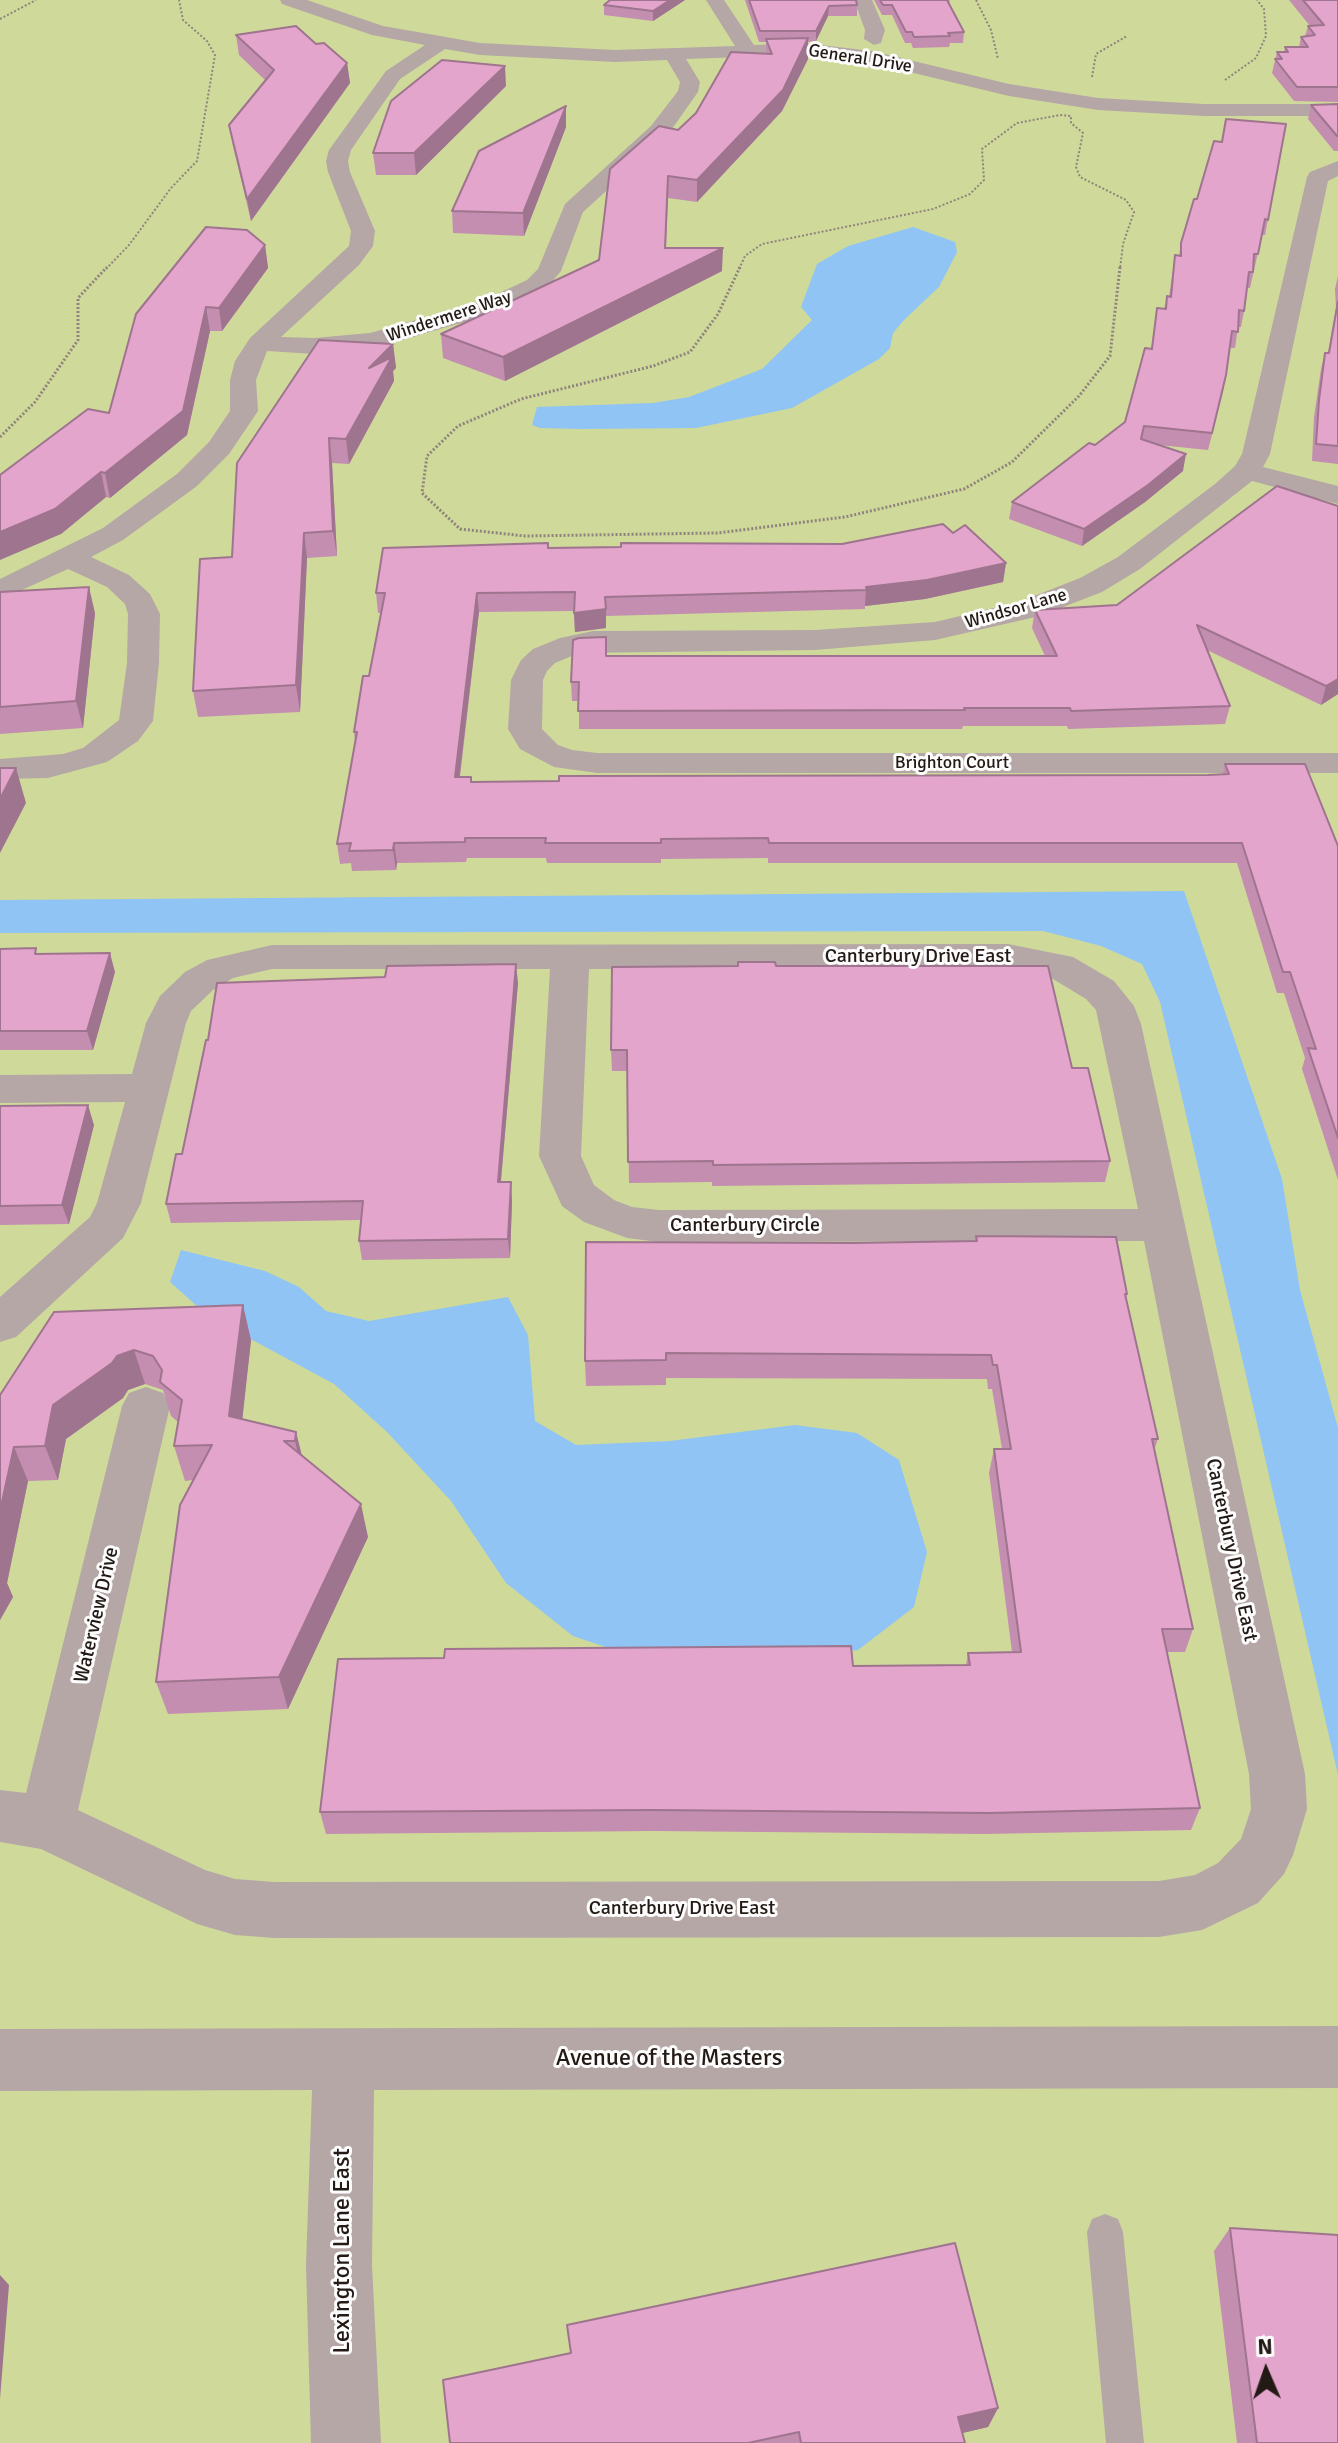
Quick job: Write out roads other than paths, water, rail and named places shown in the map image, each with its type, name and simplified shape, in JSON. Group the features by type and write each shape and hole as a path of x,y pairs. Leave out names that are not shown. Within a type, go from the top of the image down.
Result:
{"street":[{"name":"General Drive","path":"289,0 379,31 439,44 539,54 673,54 803,49 859,55 1009,90 1098,104 1204,110 1338,110"},
{"path":"715,0 747,49"},
{"path":"863,0 875,30 874,39"},
{"path":"0,591 70,558 160,502 219,448 244,411 243,380 248,361 259,343 357,253 363,231 339,172 337,161 340,150 393,75 439,44"},
{"name":"Windermere Way","path":"259,343 314,346 372,341 489,307 536,285 549,271 573,209 659,131 688,92 690,82 673,54"},
{"name":"Windsor Lane","path":"566,760 532,742 525,729 527,680 532,667 544,656 571,645 593,641 880,637 993,620 1062,598 1129,563 1225,490 1246,471 1256,454 1318,177 1336,168"},
{"path":"1246,471 1338,495"},
{"path":"0,769 48,768 95,755 126,734 136,721 144,614 139,601 118,581 70,558"},
{"name":"Brighton Court","path":"566,760 597,763 1338,763"},
{"name":"Canterbury Circle","path":"570,956 560,1156 577,1195 599,1211 627,1222 659,1226 1163,1225"},
{"name":"Canterbury Drive East","path":"0,1324 107,1227 119,1203 166,1023 174,1005 199,981 246,961 272,957 1008,956 1059,966 1091,983 1114,1006 1121,1024 1277,1774 1279,1809 1264,1855 1238,1883 1202,1902 1159,1909 275,1910 235,1907 197,1896 24,1820"},
{"path":"0,1089 149,1088"},
{"name":"Waterview Drive","path":"24,1820 146,1406"},
{"name":"Avenue of the Masters","path":"0,2060 1338,2057"},
{"name":"Lexington Lane East","path":"344,2060 339,2265 346,2443"}],"lane":[{"path":"1105,2232 1125,2443"}],"water":[{"path":"913,227 955,242 957,252 939,287 893,333 890,348 879,359 792,408 696,428 579,429 532,425 537,407 653,403 689,397 762,369 812,320 801,307 817,264 848,246"},
{"path":"1184,891 1282,1179 1300,1290 1338,1428 1338,1775 1160,1002 1142,964 1101,946 1043,931 0,933 0,900"},
{"path":"181,1250 265,1271 299,1287 326,1311 369,1321 508,1297 528,1335 535,1421 576,1445 670,1441 795,1425 857,1433 899,1460 927,1552 914,1607 858,1650 749,1659 650,1662 573,1636 506,1583 451,1501 387,1432 334,1384 208,1316 170,1282"}]}
